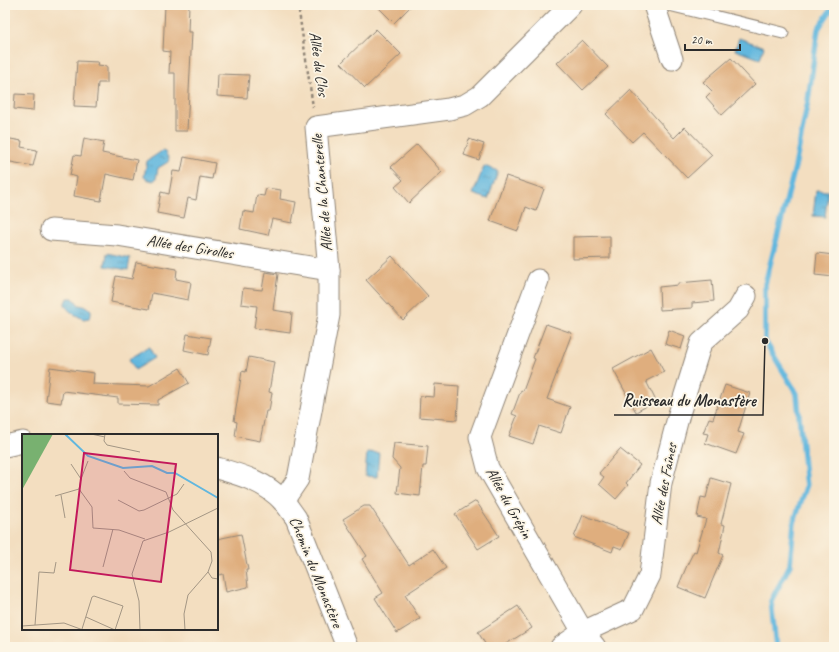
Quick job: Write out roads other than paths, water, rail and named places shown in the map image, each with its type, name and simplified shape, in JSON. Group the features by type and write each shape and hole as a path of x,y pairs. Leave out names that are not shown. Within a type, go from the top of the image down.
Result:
{"street":[{"name":"Allée de la Chanterelle","path":"284,501 298,480 330,315 329,270 316,127 449,109 465,104 480,96 571,5"},
{"path":"654,5 672,59"},
{"name":"Allée des Girolles","path":"51,230 117,235 329,270"},
{"name":"Allée du Grépin","path":"538,280 480,437 488,468 589,640"},
{"name":"Allée des Faînes","path":"560,647 589,640 633,609 637,602 650,575 661,483 679,414 701,343 738,310 746,296"},
{"path":"5,446 22,442"},
{"name":"Chemin du Monastère","path":"218,468 243,476 269,488 284,501 296,518 346,647"}],"lane":[{"path":"669,5 783,33"}],"water":[{"path":"739,38 764,47 760,59 735,50"},
{"path":"162,151 165,152 169,159 168,162 158,168 156,179 153,181 146,179 144,177 147,161"},
{"path":"484,166 498,171 488,199 473,194"},
{"path":"816,190 828,191 825,217 813,216"},
{"path":"107,253 130,258 128,270 105,266"},
{"path":"68,298 73,298 79,305 87,307 91,310 91,315 89,318 83,319 67,308 65,301"},
{"path":"149,347 155,358 135,370 129,359"},
{"path":"367,452 379,453 377,477 365,476"}],"waterway":[{"path":"776,647 771,601 790,565 794,522 806,487 797,394 765,341 765,284 795,167 808,101 818,29 834,5"}],"place":[{"name":"Ruisseau du Monastère","path":"765,341"}]}
